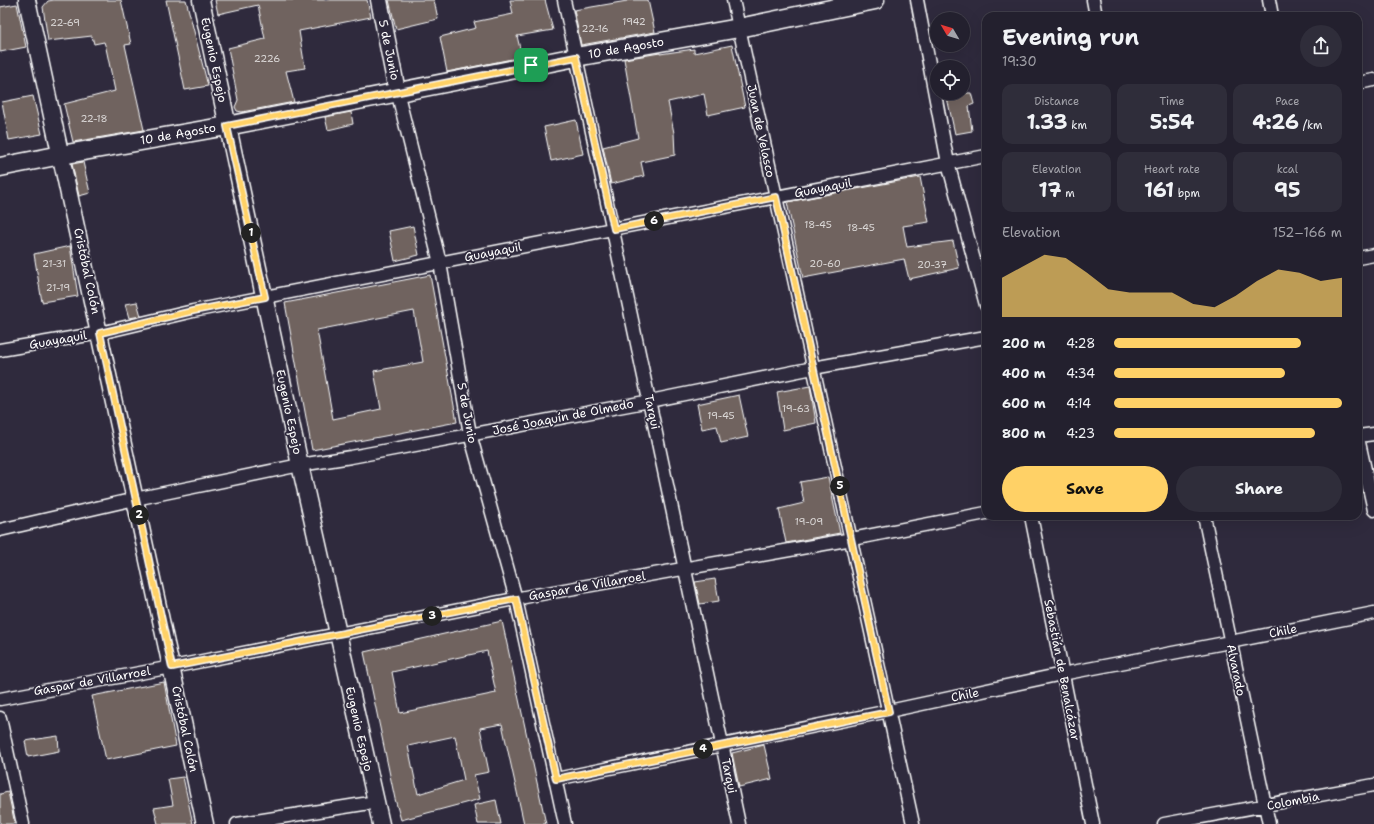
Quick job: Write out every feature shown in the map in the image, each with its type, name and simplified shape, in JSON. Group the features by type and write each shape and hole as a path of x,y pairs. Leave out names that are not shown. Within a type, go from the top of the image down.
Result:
{"main road":[{"name":"10 de Agosto","path":"0,167 227,126 398,91 739,28 875,0"}],"street":[{"name":"Cristóbal Colón","path":"27,0 62,155 205,824"},
{"name":"Eugenio Espejo","path":"201,0 300,465 381,824"},
{"name":"5 de Junio","path":"379,0 398,91 440,262 470,434 516,599 565,824"},
{"name":"Tarqui","path":"564,0 614,229 739,824"},
{"name":"Juan de Velasco","path":"733,0 813,368 852,539 913,824"},
{"path":"918,0 948,163 982,290"},
{"path":"1093,0 1095,12"},
{"path":"1269,0 1271,12"},
{"path":"1362,82 1374,80"},
{"name":"Guayaquil","path":"0,350 100,333 193,311 982,157"},
{"path":"1362,257 1374,255"},
{"name":"José Joaquín de Olmedo","path":"0,530 135,499 300,465 351,457 813,368 982,338"},
{"path":"1362,436 1374,434"},
{"path":"1362,455 1374,510"},
{"name":"Gaspar de Villarroel","path":"0,699 172,667 516,599 686,570 982,514"},
{"name":"Sebastián de Benalcázar","path":"1032,520 1093,824"},
{"name":"Alvarado","path":"1205,520 1268,824"},
{"name":"Chile","path":"556,779 889,712 1062,674 1374,613"},
{"path":"0,718 23,824"},
{"name":"Colombia","path":"1164,824 1374,786"},
{"path":"237,824 376,802"}],"building":[{"path":"121,0 131,44 125,45 144,130 73,142 64,104 115,91 104,42 94,44 92,36 48,41 43,7 48,1"},
{"path":"166,0 186,0 208,86 185,90"},
{"path":"215,0 367,0 371,17 299,31 305,68 286,71 294,102 242,112 237,111 235,107 238,100 228,48 265,39 258,5 218,14"},
{"path":"389,0 434,0 438,19 396,29"},
{"path":"510,0 545,0 553,30 517,36 522,57 447,72 440,37 476,28 474,22 513,14"},
{"path":"627,0 648,0 655,32 581,45 574,10"},
{"path":"17,4 26,47 0,52 0,7"},
{"path":"732,45 745,107 708,115 704,94 668,102 674,133 675,155 641,162 644,176 611,184 603,147 638,138 624,59 694,49 694,53"},
{"path":"971,93 974,104 969,106 972,131 955,134 948,100 970,100"},
{"path":"33,96 42,134 9,140 2,102"},
{"path":"351,112 353,124 328,130 325,117"},
{"path":"576,120 583,154 551,161 544,127"},
{"path":"83,162 90,193 79,196 72,164"},
{"path":"920,177 929,222 903,226 907,247 953,241 959,268 909,279 904,259 803,278 787,202"},
{"path":"413,226 419,255 395,261 389,231"},
{"path":"70,246 78,296 42,302 34,254"},
{"path":"430,275 457,422 312,450 285,303","holes":["414,311 423,362 374,371 381,409 333,419 317,330"]},
{"path":"137,302 141,316 129,318 125,304"},
{"path":"810,386 816,423 783,430 777,392"},
{"path":"739,395 748,437 721,443 717,426 702,429 697,404"},
{"path":"828,477 840,533 786,543 779,509 804,503 800,482"},
{"path":"715,579 719,601 700,604 695,582"},
{"path":"502,621 546,824 524,824 502,724 480,728 489,772 474,775 480,799 401,820 395,799 364,652","holes":["487,651 496,693 400,713 392,672","455,736 464,780 418,794 408,746"]},
{"path":"164,682 176,746 106,760 92,696"},
{"path":"58,736 59,751 28,757 25,741"},
{"path":"764,745 772,779 739,787 732,753"},
{"path":"183,777 193,824 158,824 154,808 173,805 168,779"},
{"path":"8,792 15,824 0,824 0,794"},
{"path":"496,800 501,824 478,824 474,805"}],"route":[{"path":"576,57 614,229 776,197 889,712 556,779 516,599 172,667 100,333 193,311 265,297 227,126 531,65 576,57"}]}
